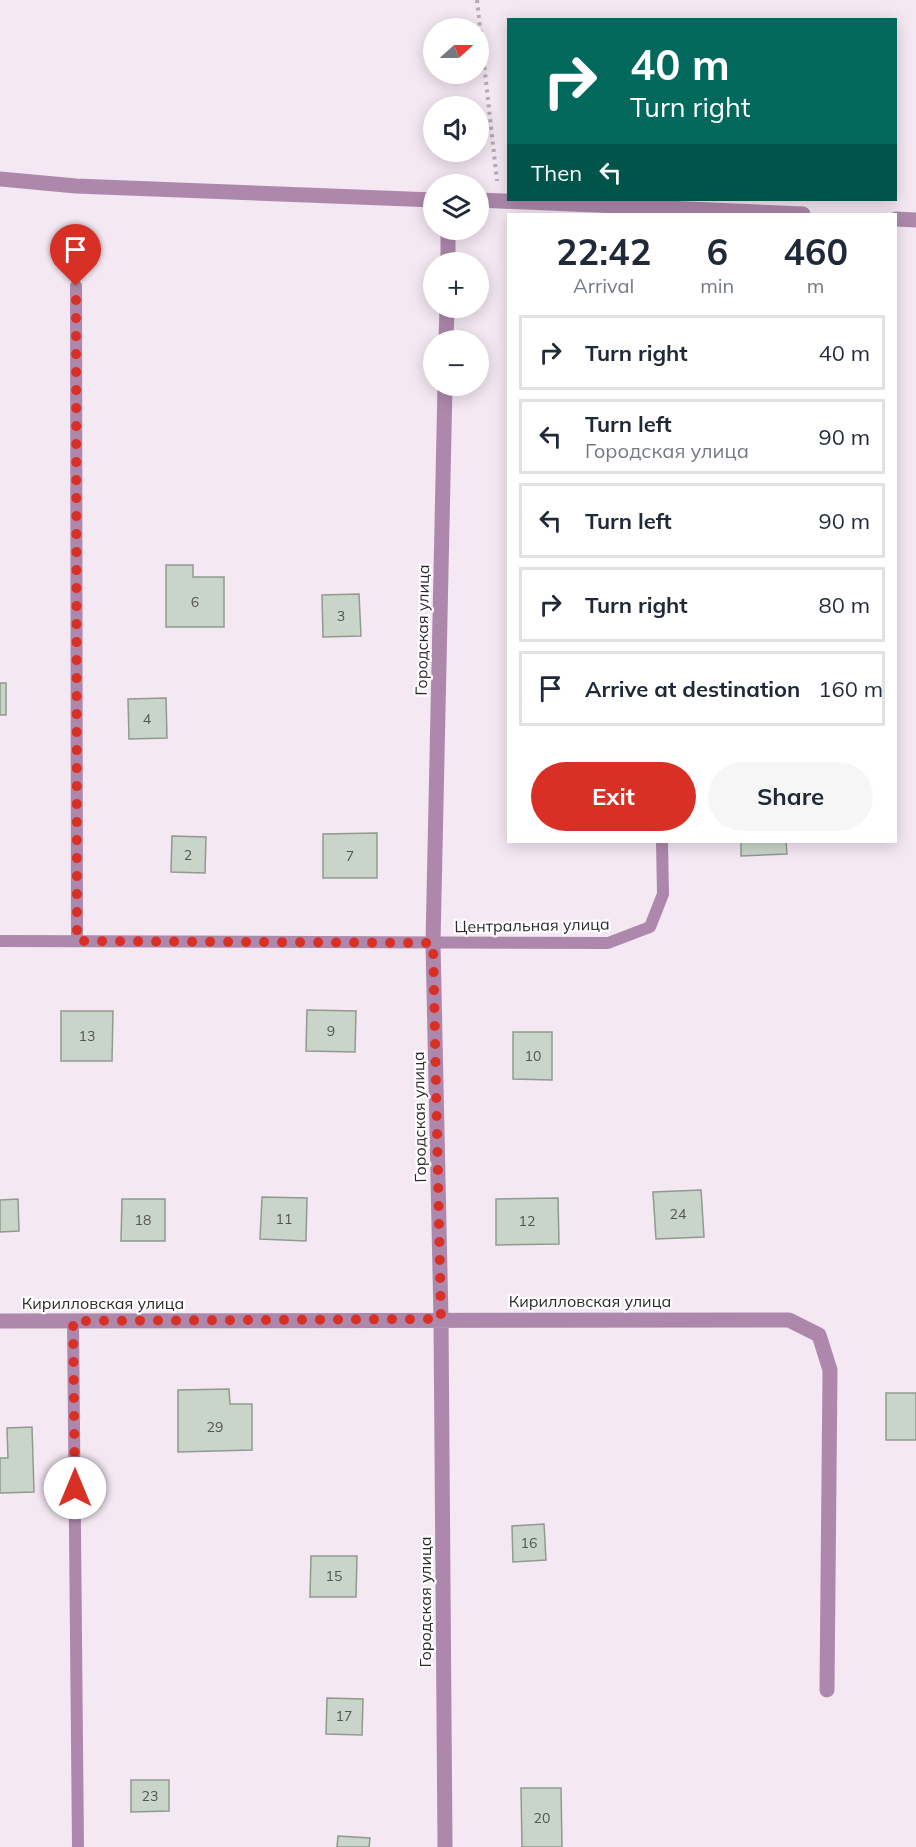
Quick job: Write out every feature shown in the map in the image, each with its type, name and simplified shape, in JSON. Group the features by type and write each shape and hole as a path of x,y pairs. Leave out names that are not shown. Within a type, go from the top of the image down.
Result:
{"street":[{"path":"0,179 88,186 423,200"},
{"path":"489,200 507,200"},
{"path":"521,201 781,213"},
{"path":"897,219 916,220"},
{"name":"Городская улица","path":"445,396 433,943 441,1319 445,1847"},
{"name":"Кирилловская улица","path":"0,1321 789,1320 819,1335 830,1370 827,1690"}],"lane":[{"path":"76,286 77,941"},
{"name":"Центральная улица","path":"0,942 608,943 650,927 663,894 662,843"},
{"path":"73,1321 78,1847"}],"path":[{"path":"477,0 499,200"}],"building":[{"path":"166,565 193,565 193,577 224,577 224,627 166,627"},
{"path":"359,594 361,636 323,637 322,595"},
{"path":"0,683 6,683 6,715 0,715"},
{"path":"166,698 167,738 129,739 128,699"},
{"path":"377,833 377,878 323,878 323,834"},
{"path":"172,836 206,837 205,873 171,872"},
{"path":"741,843 786,843 787,854 741,856"},
{"path":"307,1010 356,1011 355,1052 306,1051"},
{"path":"61,1011 113,1011 112,1061 61,1061"},
{"path":"513,1032 552,1032 552,1080 513,1079"},
{"path":"701,1190 704,1237 656,1239 653,1192"},
{"path":"262,1197 307,1198 306,1241 260,1239"},
{"path":"558,1198 559,1244 496,1245 496,1199"},
{"path":"18,1199 19,1231 0,1232 0,1200"},
{"path":"122,1199 165,1199 165,1241 121,1241"},
{"path":"229,1389 230,1404 252,1404 252,1450 178,1452 178,1390"},
{"path":"886,1393 916,1393 916,1440 886,1440"},
{"path":"32,1427 34,1492 0,1493 0,1458 8,1458 7,1428"},
{"path":"544,1524 546,1560 513,1562 512,1526"},
{"path":"311,1556 357,1556 356,1597 310,1597"},
{"path":"327,1698 363,1699 362,1735 326,1734"},
{"path":"131,1780 169,1780 169,1811 131,1812"},
{"path":"521,1788 561,1788 562,1847 522,1847"},
{"path":"338,1836 370,1838 369,1847 337,1847"}],"route":[{"path":"75,1488 73,1321 441,1319 433,943 77,941 76,286"}]}
